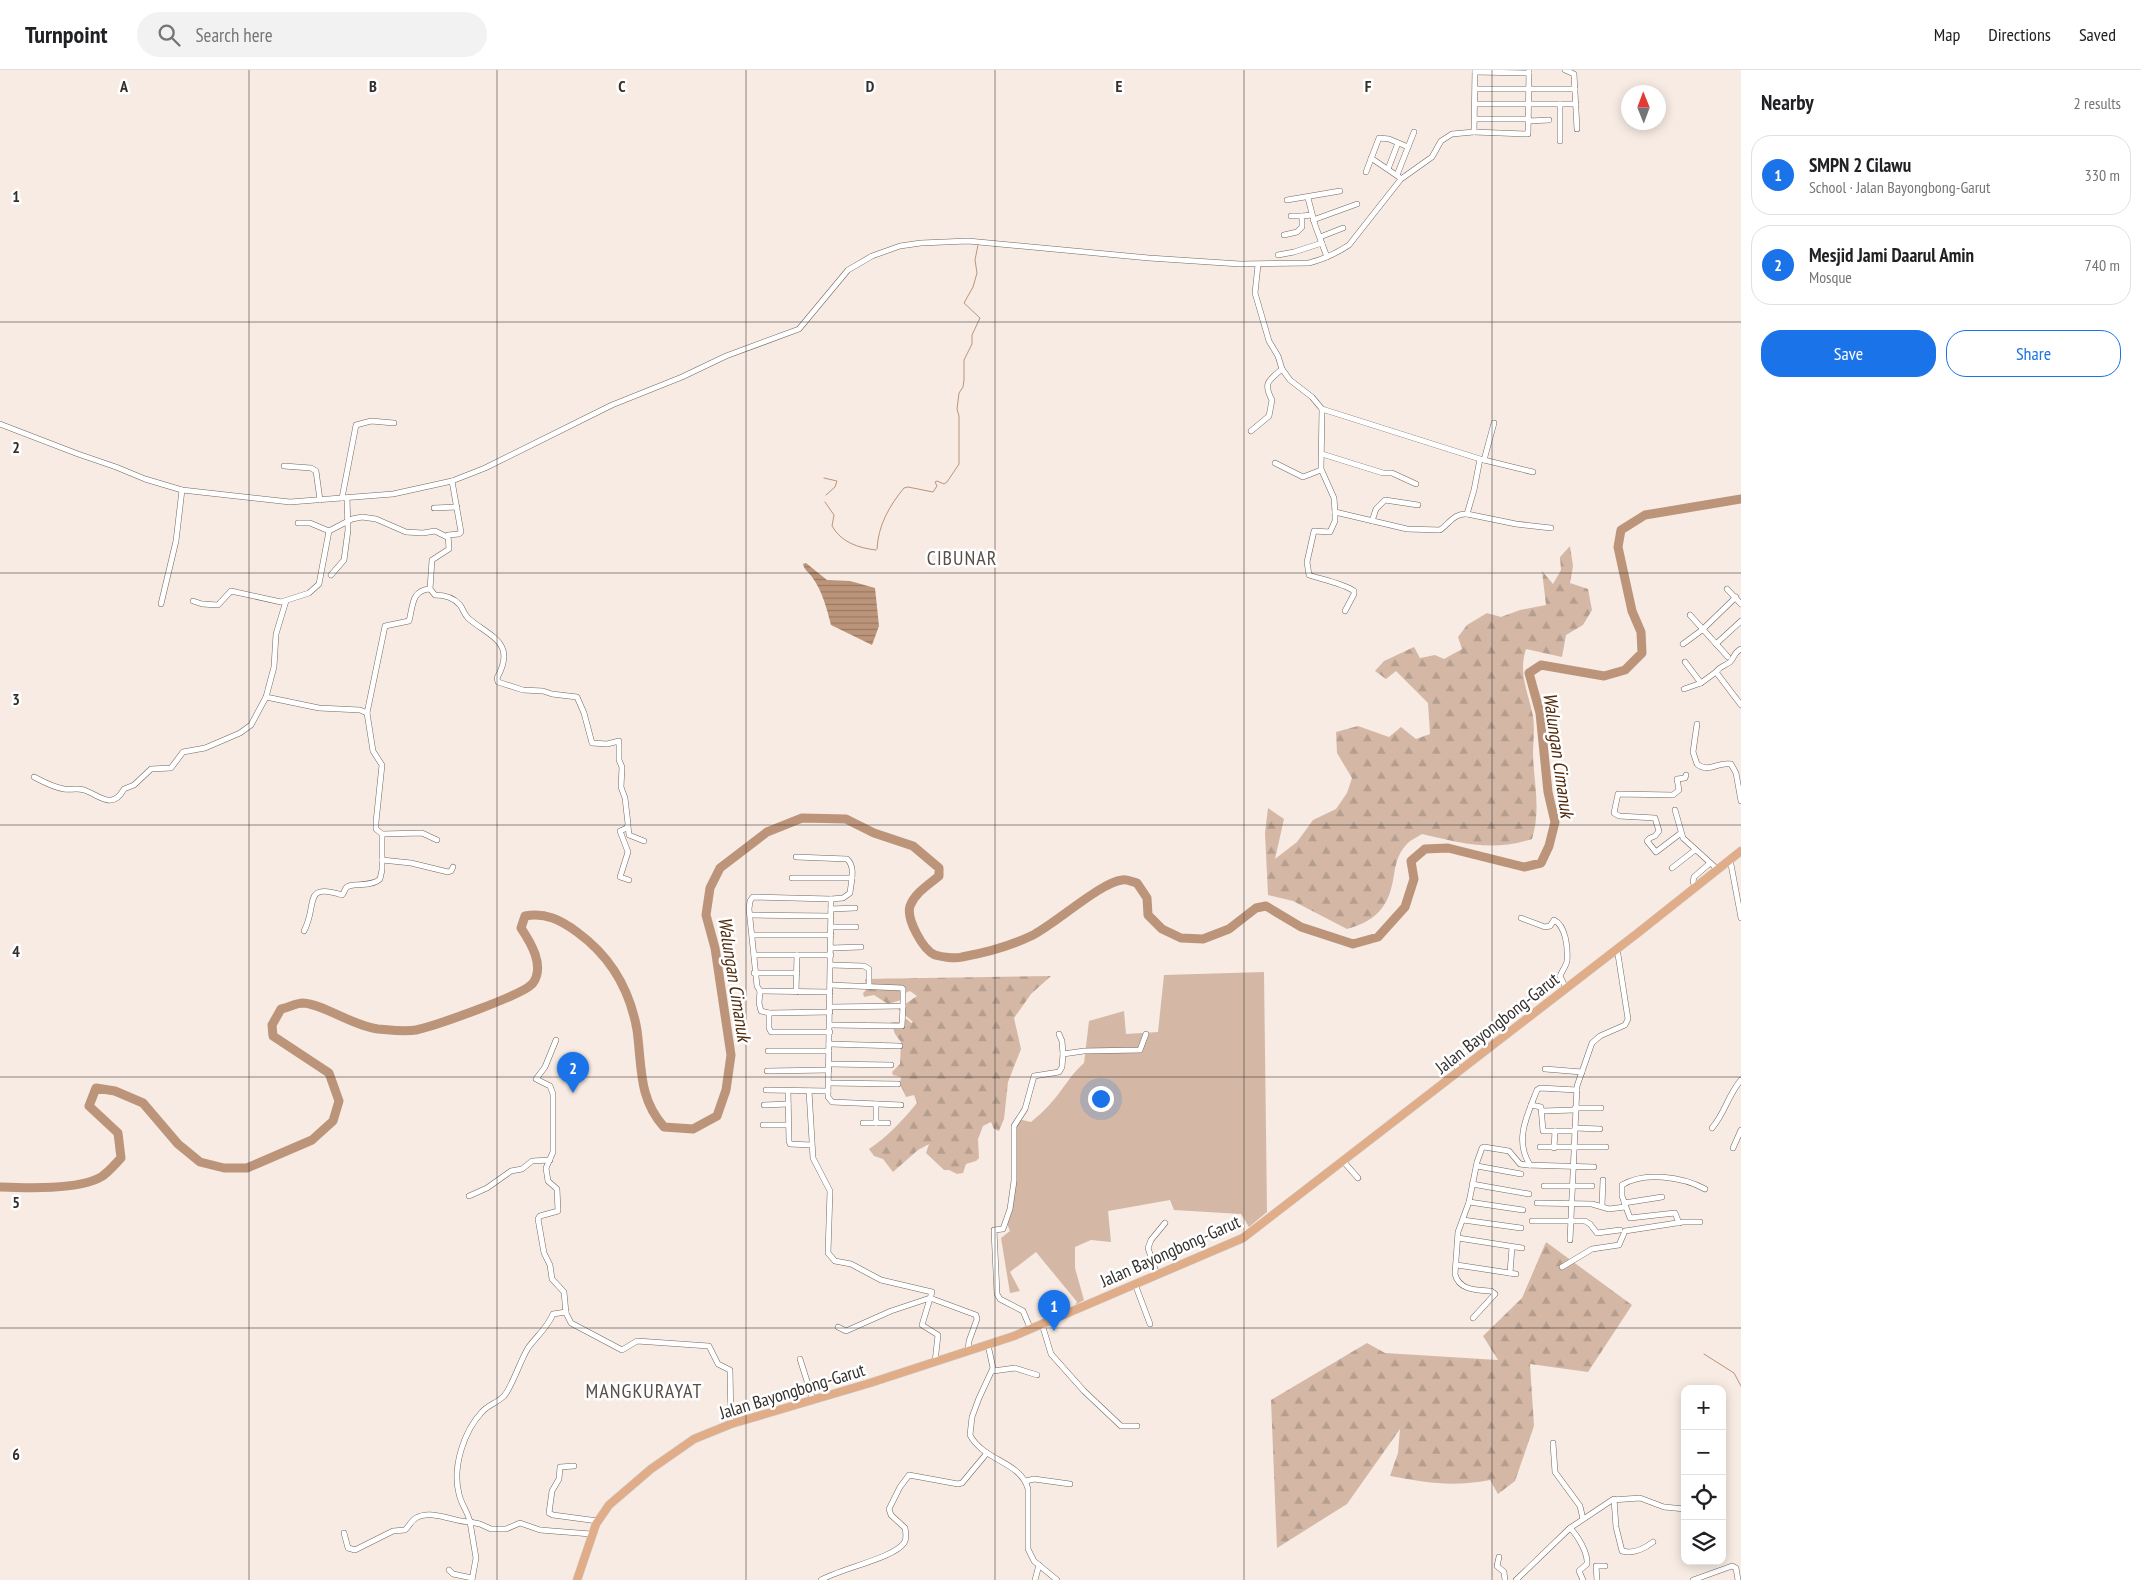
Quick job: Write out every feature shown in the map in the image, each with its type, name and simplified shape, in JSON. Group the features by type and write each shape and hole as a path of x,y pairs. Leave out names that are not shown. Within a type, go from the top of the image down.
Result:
{"main road":[{"name":"Jalan Bayongbong-Garut","path":"577,1580 592,1534 598,1520 609,1505 632,1484 682,1446 707,1433 1031,1330 1242,1238 1696,886 1713,866 1730,859 1741,851"}],"street":[{"path":"1566,70 1574,72 1577,129"},
{"path":"1399,177 1432,157 1439,143 1446,136 1452,134 1474,132 1528,135 1529,72 1475,71 1476,120 1474,132"},
{"path":"1476,89 1575,89"},
{"path":"1476,104 1576,104"},
{"path":"1560,104 1560,140"},
{"path":"1476,120 1549,120"},
{"path":"0,424 116,466 145,480 182,490 290,502 393,494 452,481 501,460 612,405 682,377 726,356 799,329 848,270 872,256 900,246 921,242 976,242 1149,258 1258,265 1309,263 1327,257 1349,245 1399,177 1414,132"},
{"path":"1366,172 1379,138 1383,137 1408,148"},
{"path":"1388,168 1398,143"},
{"path":"1371,158 1399,177"},
{"path":"1288,200 1340,191"},
{"path":"1308,198 1327,257"},
{"path":"1291,216 1313,217 1357,204"},
{"path":"1284,235 1297,232 1302,227 1302,216"},
{"path":"1278,255 1294,252 1343,228"},
{"path":"1258,265 1256,302 1265,330 1278,356 1282,369 1294,384 1312,397 1322,409 1482,459 1533,472"},
{"path":"1251,432 1269,416 1272,400 1267,385 1282,369"},
{"path":"1322,409 1321,470 1334,498 1335,521 1330,532 1314,531 1307,564 1309,575 1345,586 1354,591 1345,611"},
{"path":"331,575 344,560 348,520 344,498 356,425 371,421 394,423"},
{"path":"1467,514 1494,423"},
{"path":"1322,454 1383,473 1392,472 1416,484"},
{"path":"1275,463 1304,477 1321,470"},
{"path":"284,466 311,468 316,471 320,500"},
{"path":"328,531 348,520 366,517 407,532 422,534 435,531 447,537 460,532 452,481"},
{"path":"161,604 176,541 182,490"},
{"path":"1372,521 1376,509 1385,500 1418,505"},
{"path":"434,508 457,507"},
{"path":"1335,512 1407,529 1435,531 1444,527 1452,518 1460,514 1551,528"},
{"path":"298,523 310,523 328,531"},
{"path":"193,601 202,604 218,605 230,592 286,601 309,593 318,586 328,531"},
{"path":"447,537 448,549 432,561 430,589 435,595 445,595 456,602 469,618 496,637 504,658 502,669 497,678 498,682 523,690 543,691 577,697 584,713 591,742 608,744 619,740 619,760 622,767 621,787 625,798 629,835 644,841"},
{"path":"430,589 416,594 410,608 409,621 385,626 367,713 373,751 382,765 376,829 382,834 422,833 437,840"},
{"path":"1727,589 1741,604"},
{"path":"1683,644 1702,630 1736,598"},
{"path":"34,776 50,786 81,790 103,800 119,798 124,790 134,785 151,769 172,768 183,752 199,750 248,728 266,697 272,676 276,634 286,601"},
{"path":"1690,615 1728,657"},
{"path":"1716,644 1741,621"},
{"path":"1684,689 1701,683 1720,667 1731,661 1735,652 1741,649"},
{"path":"1685,662 1701,683"},
{"path":"1716,672 1741,706"},
{"path":"266,697 319,708 360,710 367,713"},
{"path":"1697,724 1693,752 1697,764 1707,769 1727,763 1732,764 1736,773 1741,801"},
{"path":"1681,834 1656,852 1647,842 1649,838 1654,837 1659,831 1654,818 1619,816 1614,813 1619,794 1673,795 1679,790 1677,779 1685,778 1686,775"},
{"path":"1675,810 1681,834 1689,845 1713,866"},
{"path":"628,826 620,832 628,852 620,877 629,880"},
{"path":"304,931 314,896 318,892 325,890 342,895 349,886 371,885 380,879 382,834"},
{"path":"1672,868 1695,850"},
{"path":"796,857 847,859 853,868 849,896 831,899 753,897 750,901 749,909 751,915 754,974 760,991 759,1003 761,1011 769,1013 903,1006"},
{"path":"1730,859 1741,917"},
{"path":"382,860 411,863 448,872 454,867"},
{"path":"792,878 852,878"},
{"path":"831,899 828,1098 832,1102 900,1105"},
{"path":"831,908 855,908"},
{"path":"751,915 831,916"},
{"path":"1521,918 1545,927 1550,926 1554,920 1558,923 1566,940 1567,963 1560,976 1566,988"},
{"path":"831,927 856,927"},
{"path":"752,935 831,935"},
{"path":"831,948 861,947"},
{"path":"1570,1240 1577,1090 1592,1043 1600,1036 1624,1025 1628,1019 1617,948"},
{"path":"754,955 831,956"},
{"path":"796,992 797,955"},
{"path":"830,965 864,966 869,968 869,986"},
{"path":"754,974 797,973"},
{"path":"769,1013 769,1028 771,1032 902,1026 902,988 830,984"},
{"path":"760,991 830,992"},
{"path":"1031,1330 1023,1311 998,1297 994,1230 1003,1229 1010,1209 1014,1181 1013,1151 1015,1122 1025,1109 1034,1076 1059,1072 1062,1067 1062,1041 1059,1034"},
{"path":"1063,1054 1084,1051 1140,1050 1146,1034"},
{"path":"556,1040 545,1067 536,1079 550,1086 553,1094 553,1139 550,1160 546,1168 546,1178 557,1189 558,1211 540,1216 538,1219 544,1254 550,1265 552,1280 564,1292 566,1312 571,1323 618,1349 626,1348 637,1341 709,1346 718,1364 728,1367 730,1370 731,1424"},
{"path":"830,1044 900,1046"},
{"path":"1458,1072 1456,1059 1470,1048"},
{"path":"768,1051 829,1051"},
{"path":"829,1064 892,1065"},
{"path":"1545,1069 1582,1072"},
{"path":"767,1071 829,1070"},
{"path":"1712,1128 1724,1111 1733,1088 1741,1080"},
{"path":"829,1083 898,1084"},
{"path":"1528,1165 1521,1144 1531,1105 1538,1089 1577,1090"},
{"path":"766,1090 828,1091"},
{"path":"788,1091 790,1144 811,1145"},
{"path":"809,1091 813,1158 830,1191 828,1252 835,1261 851,1264 881,1280 930,1292 922,1325 938,1335 935,1362"},
{"path":"764,1105 788,1104"},
{"path":"876,1104 876,1123"},
{"path":"1531,1105 1541,1107 1542,1130 1600,1129"},
{"path":"1542,1111 1602,1108"},
{"path":"863,1123 888,1123"},
{"path":"764,1125 788,1124"},
{"path":"1733,1148 1741,1130"},
{"path":"1554,1148 1555,1131"},
{"path":"1473,1318 1494,1294 1491,1291 1464,1287 1456,1279 1458,1232 1469,1202 1481,1150 1484,1147 1511,1152 1520,1164 1594,1167"},
{"path":"1540,1147 1574,1149 1606,1147"},
{"path":"469,1196 487,1188 511,1171 520,1169 532,1160 550,1160"},
{"path":"1343,1161 1358,1178"},
{"path":"1476,1166 1521,1174"},
{"path":"1679,1223 1675,1213 1630,1219 1624,1205 1622,1185 1637,1180 1675,1178 1692,1182 1705,1189"},
{"path":"1602,1180 1602,1206"},
{"path":"1472,1184 1529,1194"},
{"path":"1544,1186 1592,1186"},
{"path":"1537,1204 1592,1204 1609,1209 1662,1197"},
{"path":"1469,1202 1522,1210"},
{"path":"1463,1220 1521,1228"},
{"path":"1532,1221 1588,1222 1597,1233 1620,1230"},
{"path":"1562,1266 1592,1249 1619,1245 1624,1231 1700,1222"},
{"path":"1157,1275 1148,1248 1151,1240 1165,1223"},
{"path":"1458,1238 1522,1248"},
{"path":"1510,1273 1512,1247"},
{"path":"1457,1265 1516,1274"},
{"path":"1135,1284 1150,1324"},
{"path":"838,1328 846,1331 891,1311 930,1298 976,1315 977,1319 969,1341 968,1351"},
{"path":"449,1570 453,1574 472,1579 476,1558 467,1510 460,1499 457,1486 466,1434 482,1411 504,1396 528,1348 551,1320 553,1314 566,1312"},
{"path":"1042,1324 1051,1354 1084,1391 1121,1426 1137,1426"},
{"path":"988,1345 993,1362 992,1371 979,1398 969,1430 970,1435 972,1440 987,1453 1020,1474 1026,1482 1028,1549 1034,1561 1057,1580"},
{"path":"800,1359 813,1400"},
{"path":"992,1371 1015,1368 1037,1375"},
{"path":"1553,1443 1555,1472 1580,1506 1583,1518"},
{"path":"821,1580 837,1572 893,1552 904,1543 906,1538 905,1528 891,1515 889,1509 900,1487 910,1475 958,1484 965,1481 987,1453"},
{"path":"574,1466 561,1467 559,1479 551,1494 549,1513 598,1520"},
{"path":"1026,1482 1034,1480 1070,1484"},
{"path":"1518,1579 1583,1518 1614,1500 1640,1498 1664,1507 1681,1509"},
{"path":"1614,1500 1616,1527 1622,1551 1640,1550 1653,1542"},
{"path":"344,1532 348,1548 356,1550 393,1531 405,1530 413,1520 421,1516 432,1515 492,1528 506,1529 520,1523 540,1530 592,1534"},
{"path":"1572,1530 1578,1537 1588,1562 1579,1571 1583,1580"},
{"path":"1499,1557 1497,1566 1504,1572 1504,1580"},
{"path":"1035,1580 1039,1565"},
{"path":"1597,1580 1596,1566 1605,1566"},
{"path":"1693,1580 1732,1566 1736,1568 1738,1580"}],"green space":[{"path":"1570,546 1573,566 1570,583 1588,589 1592,610 1583,625 1566,635 1562,657 1526,649 1524,658 1523,674 1534,726 1533,755 1537,807 1532,839 1490,846 1464,843 1422,834 1409,842 1399,856 1393,883 1385,904 1369,920 1347,929 1293,901 1268,895 1265,833 1268,808 1284,819 1275,859 1297,842 1313,820 1336,809 1347,793 1352,778 1337,753 1336,732 1358,726 1389,737 1401,727 1416,739 1430,734 1428,703 1396,671 1386,679 1375,671 1384,661 1414,647 1420,658 1435,655 1444,659 1462,649 1458,637 1467,625 1487,613 1501,617 1520,610 1546,605 1542,571 1553,584 1561,570 1560,557"},
{"path":"1264,972 1267,1212 1249,1227 1241,1214 1174,1210 1170,1200 1108,1211 1111,1242 1091,1240 1075,1247 1075,1268 1084,1300 1075,1305 1077,1302 1036,1252 1010,1272 1020,1291 1010,1293 1001,1238 1010,1231 1006,1221 1010,1209 1015,1126 1018,1119 1031,1122 1041,1113 1084,1063 1089,1021 1124,1011 1126,1034 1158,1032 1164,975"},
{"path":"1051,976 1031,994 1014,1018 1021,1049 1008,1082 1004,1119 999,1131 994,1129 991,1122 983,1126 978,1139 979,1158 966,1164 963,1173 957,1174 944,1170 926,1153 929,1144 918,1150 893,1172 883,1159 874,1156 869,1149 894,1128 917,1103 914,1095 906,1097 900,1084 901,1077 893,1075 892,1072 900,1064 901,1042 895,1034 891,1022 900,1022 907,1019 911,1023 913,1022 898,1009 917,996 910,991 901,1000 888,1004 874,995 864,997 863,993 866,990 867,983 865,979"},
{"path":"1546,1242 1632,1305 1588,1372 1530,1364 1534,1426 1515,1481 1498,1494 1490,1480 1452,1484 1416,1481 1390,1476 1398,1453 1400,1429 1347,1504 1277,1548 1271,1400 1367,1343 1385,1353 1498,1360 1483,1336 1522,1298"}],"shaded area":[{"path":"806,563 827,580 850,581 875,588 879,626 872,645 831,625 819,588 805,569 803,564"}],"waterway":[{"path":"877,549 885,517 904,488 908,487 933,492 937,486 935,482 944,484 947,482 959,464 959,416 957,409 959,393 963,387 964,360 972,344 972,335 980,318 964,303 973,287 977,273 975,260 978,245"},
{"path":"824,478 837,481 835,487 826,495"},
{"name":"Walungan Cimanuk","path":"0,1187 52,1187 80,1184 101,1177 112,1168 121,1158 118,1133 89,1106 96,1088 115,1091 143,1103 178,1144 200,1162 224,1168 247,1168 312,1140 333,1121 339,1101 329,1073 273,1036 272,1025 281,1009 300,1003 311,1004 368,1027 402,1031 416,1030 459,1017 513,995 533,983 538,969 537,962 529,941 521,928 525,916 532,915 546,916 565,924 589,941 609,963 624,988 634,1015 645,1093 650,1105 664,1127 693,1129 717,1116 726,1090 731,1055 715,948 706,915 710,888 720,868 767,832 802,818 846,819 874,833 913,846 939,868 939,876 915,897 909,912 916,934 925,947 935,955 956,958 997,949 1023,940 1041,931 1102,888 1124,880 1137,883 1147,898 1148,915 1162,929 1181,938 1203,939 1229,929 1256,908 1266,906 1301,927 1353,944 1378,937 1405,907 1414,879 1411,861 1425,849 1448,848 1524,867 1541,863 1549,846 1555,822 1548,792 1540,713 1529,673 1541,665 1604,676 1625,670 1642,653 1641,632 1632,611 1618,547 1621,530 1645,515 1741,499"},
{"path":"825,502 834,515 832,526 840,536 857,546 876,550"},
{"path":"1704,1354 1734,1373 1741,1386"}],"place":[{"name":"Mesjid Jami Daarul Amin","path":"573,1093"},
{"name":"SMPN 2 Cilawu","path":"1054,1331"}],"district":[{"name":"CIBUNAR","path":"962,558"},
{"name":"MANGKURAYAT","path":"644,1391"}]}
